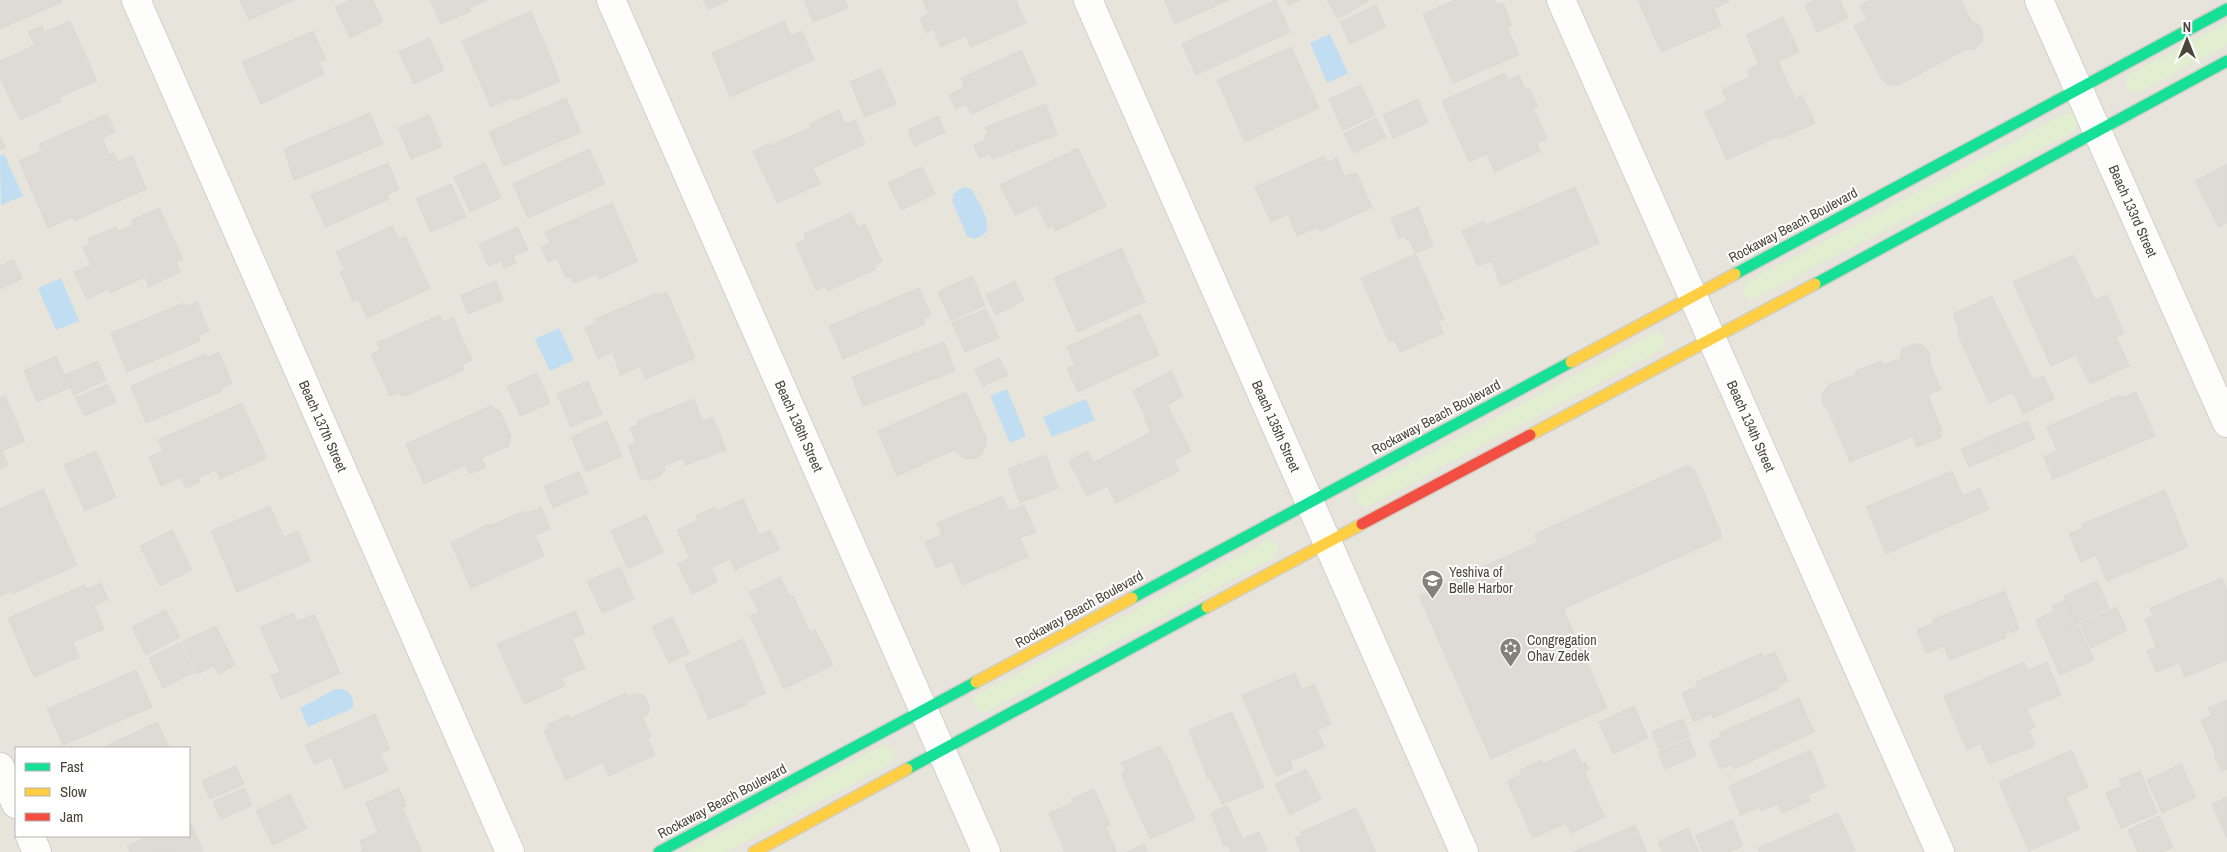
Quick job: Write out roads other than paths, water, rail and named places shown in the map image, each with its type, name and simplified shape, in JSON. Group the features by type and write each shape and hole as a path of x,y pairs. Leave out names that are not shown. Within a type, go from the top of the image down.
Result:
{"street":[{"name":"Beach 137th Street","path":"136,0 510,852"},
{"name":"Beach 136th Street","path":"611,0 986,852"},
{"name":"Beach 135th Street","path":"1088,0 1464,852"},
{"name":"Beach 134th Street","path":"1561,0 1940,852"},
{"name":"Beach 133rd Street","path":"2039,0 2227,423"},
{"name":"Rockaway Beach Boulevard","path":"659,852 2227,9"},
{"path":"754,852 1327,542 1712,340 2227,61"},
{"path":"0,767 15,802"},
{"path":"30,837 37,852"}],"water":[{"path":"1330,34 1348,73 1327,83 1310,43"},
{"path":"4,154 23,196 1,205 0,156"},
{"path":"965,187 972,190 986,218 986,231 982,236 974,239 967,236 952,201 953,195"},
{"path":"61,278 79,321 56,330 38,288"},
{"path":"559,328 574,360 550,371 535,339"},
{"path":"1007,389 1026,436 1010,443 990,396"},
{"path":"1086,399 1095,420 1052,437 1043,417"},
{"path":"336,689 349,693 353,707 308,727 300,708"}],"place":[{"name":"Yeshiva of Belle Harbor","path":"1433,599"},
{"name":"Congregation Ohav Zedek","path":"1511,667"}]}
